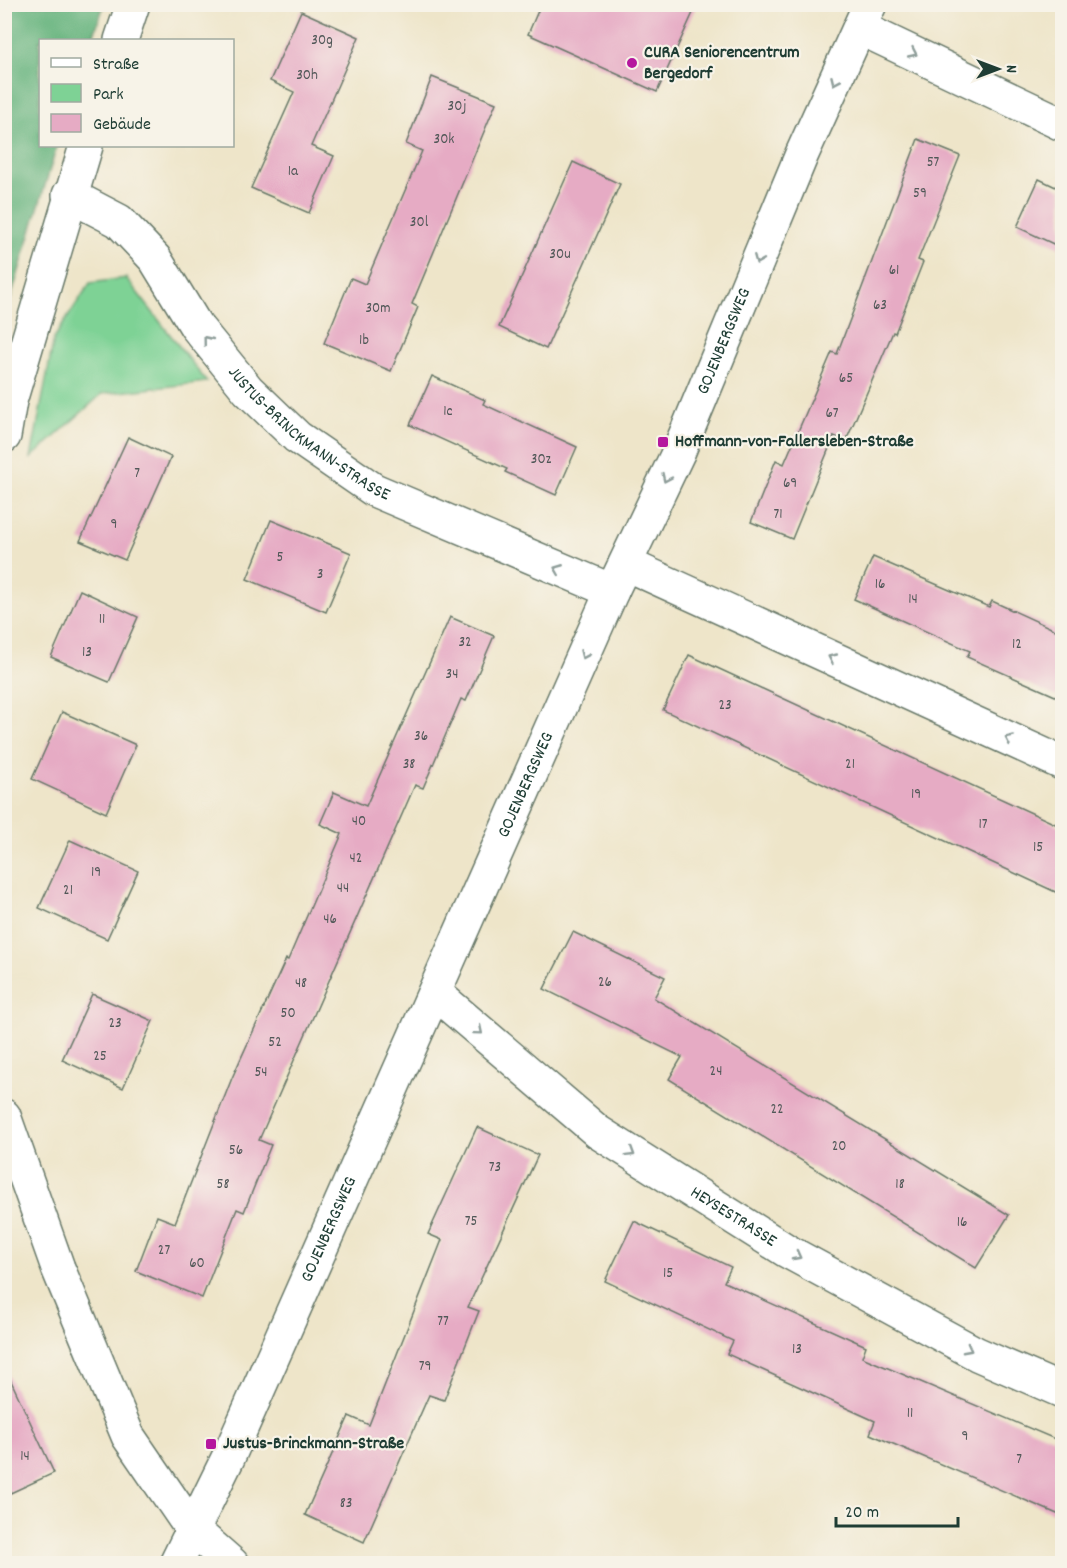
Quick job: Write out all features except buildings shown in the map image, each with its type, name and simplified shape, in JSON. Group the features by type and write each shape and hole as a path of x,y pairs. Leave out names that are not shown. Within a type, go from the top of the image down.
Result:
{"street":[{"path":"121,39 133,4"},
{"path":"865,16 1062,124"},
{"name":"GOJENBERGSWEG","path":"176,1563 191,1528 228,1458 619,577 678,453 802,154 865,16"},
{"path":"4,436 10,401 69,195 86,147"},
{"name":"JUSTUS-BRINCKMANN-STRASSE","path":"69,195 119,221 141,243 155,259 196,326 248,390 297,437 374,490 619,577"},
{"path":"619,577 1062,763"},
{"name":"HEYSESTRASSE","path":"435,993 598,1132 727,1214 787,1251 978,1354 1062,1391"},
{"path":"4,1116 58,1268 128,1436 191,1528 232,1563"}],"green space":[{"path":"12,5 104,5 92,39 39,39 39,147 57,147 5,317 4,19"},
{"path":"126,278 207,382 102,394 31,458 54,338 90,283"}],"place":[{"name":"CURA Seniorencentrum Bergedorf","path":"632,63"},
{"name":"Hoffmann-von-Fallersleben-Straße","path":"663,442"},
{"name":"Justus-Brinckmann-Straße","path":"211,1444"}]}
